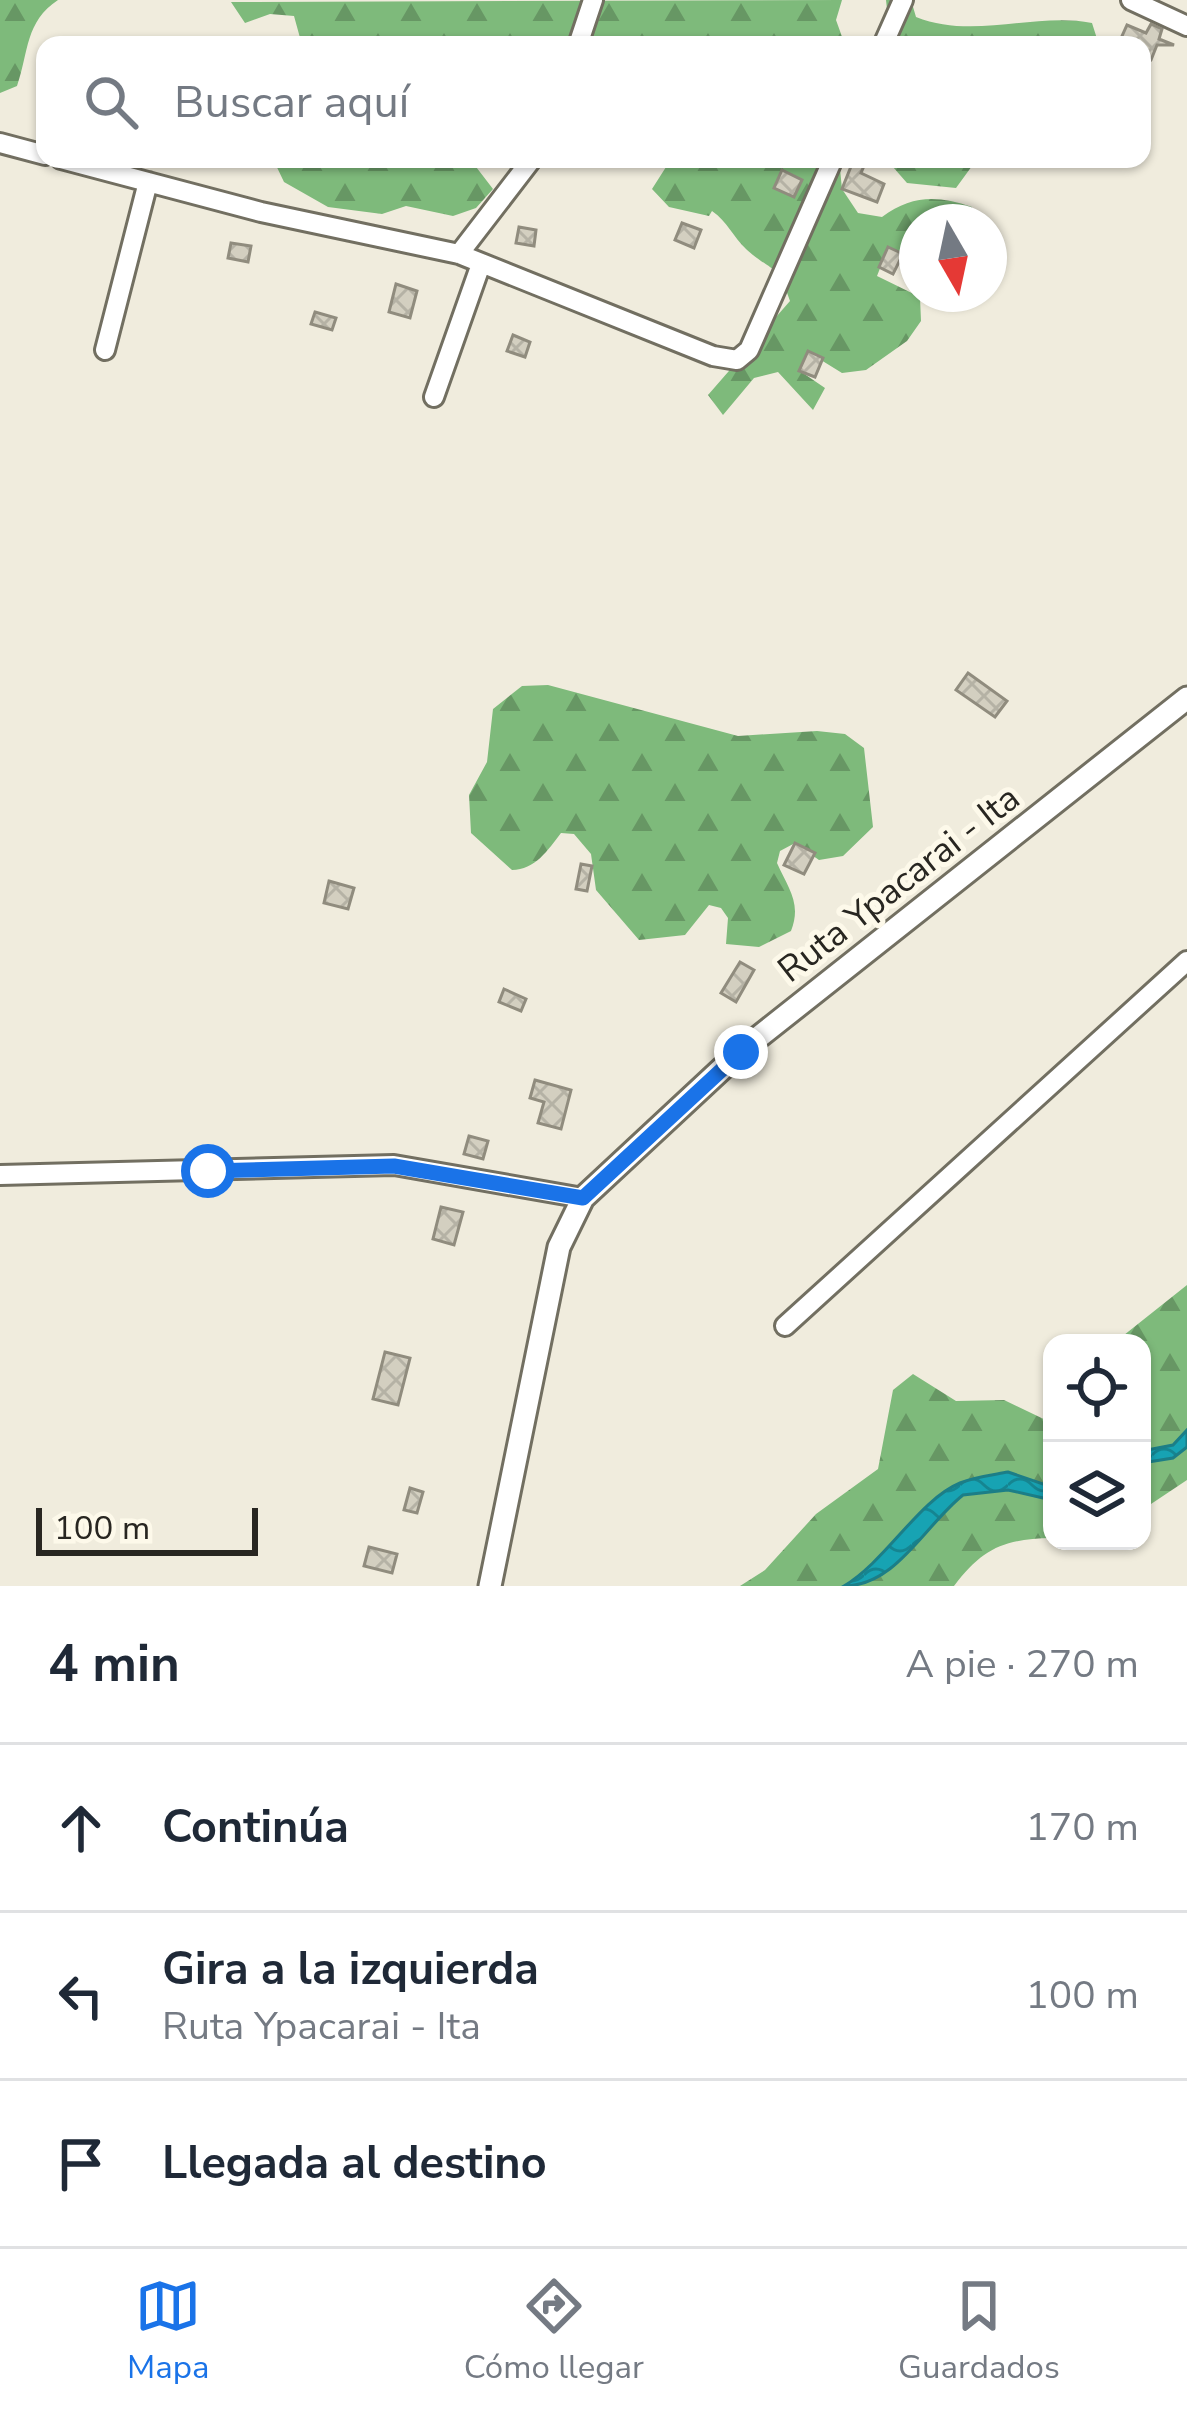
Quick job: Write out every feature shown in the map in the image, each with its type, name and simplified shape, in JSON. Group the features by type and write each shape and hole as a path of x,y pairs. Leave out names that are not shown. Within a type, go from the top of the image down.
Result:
{"street":[{"path":"581,36 593,0"},
{"path":"888,36 903,0"},
{"path":"1131,0 1157,5 1187,26"},
{"path":"0,143 36,153"},
{"path":"95,168 459,254 713,356 737,360 749,350 829,168"},
{"path":"459,254 525,168"},
{"path":"105,350 148,182"},
{"path":"434,397 482,264"},
{"name":"Ruta Ypacarai - Ita","path":"490,1586 559,1247 583,1198 741,1052 1187,698"},
{"path":"785,1326 1187,961"},
{"path":"0,1175 394,1166 583,1198"}],"green space":[{"path":"0,0 58,0 34,28 17,86 0,93"},
{"path":"842,0 836,20 842,36 300,36 294,16 270,14 245,23 231,2"},
{"path":"886,0 911,0 916,17 938,23 981,26 1070,21 1092,23 1096,36 890,36"},
{"path":"277,168 477,168 493,189 476,208 453,216 406,206 382,214 328,207 284,182"},
{"path":"665,168 840,168 842,189 858,213 882,217 899,207 899,252 888,248 877,276 899,287 899,312 921,312 921,321 907,341 866,370 842,373 808,352 800,371 825,388 813,410 778,372 754,378 723,415 708,395 790,301 777,273 746,249 718,215 669,207 652,189"},
{"path":"894,168 971,168 956,188 907,183"},
{"path":"914,201 961,204 904,204"},
{"path":"548,685 738,736 845,734 864,748 873,827 843,856 819,860 795,843 780,851 777,863 792,896 794,921 791,931 759,947 726,944 728,918 721,908 709,905 685,935 639,940 596,890 591,854 574,834 561,833 534,863 512,870 471,833 469,795 487,762 493,709 522,686"},
{"path":"1187,1285 1187,1480 1151,1504 1151,1334 1125,1334"},
{"path":"913,1374 956,1401 1004,1400 1043,1419 1043,1539 996,1548 954,1586 740,1586 765,1570 816,1514 878,1469 893,1390"}],"water":[{"path":"1187,1430 1187,1447 1173,1458 1151,1462 1151,1449 1173,1445"},
{"path":"1008,1472 1043,1484 1043,1498 1008,1490 963,1495 894,1565 879,1576 844,1586 930,1503 971,1479"}],"building":[{"path":"1151,24 1162,29 1159,39 1174,45 1157,45 1151,60 1151,36 1122,36 1127,25 1146,33"},
{"path":"850,168 863,168 861,173 884,184 877,202 842,189"},
{"path":"782,170 802,180 794,197 774,188"},
{"path":"682,223 701,230 694,248 675,240"},
{"path":"519,227 536,230 534,246 516,243"},
{"path":"231,243 251,246 248,262 228,258"},
{"path":"888,247 899,252 893,274 879,267"},
{"path":"396,284 417,291 410,318 389,312"},
{"path":"315,312 336,318 332,330 311,324"},
{"path":"513,335 530,342 525,357 507,351"},
{"path":"808,351 823,358 815,377 799,371"},
{"path":"968,673 1007,701 995,717 956,690"},
{"path":"795,843 815,853 804,874 784,865"},
{"path":"581,864 592,866 587,891 576,889"},
{"path":"329,881 354,888 348,909 324,903"},
{"path":"740,962 754,970 736,1002 721,993"},
{"path":"504,989 526,999 521,1011 499,1002"},
{"path":"535,1080 571,1090 561,1129 538,1123 544,1102 530,1098"},
{"path":"469,1136 488,1141 483,1159 464,1154"},
{"path":"441,1207 463,1212 454,1245 433,1239"},
{"path":"385,1352 410,1358 398,1405 373,1399"},
{"path":"410,1488 423,1492 417,1513 404,1510"},
{"path":"369,1547 397,1554 392,1573 364,1566"}],"route":[{"path":"208,1171 394,1166 583,1198 741,1052"}]}
